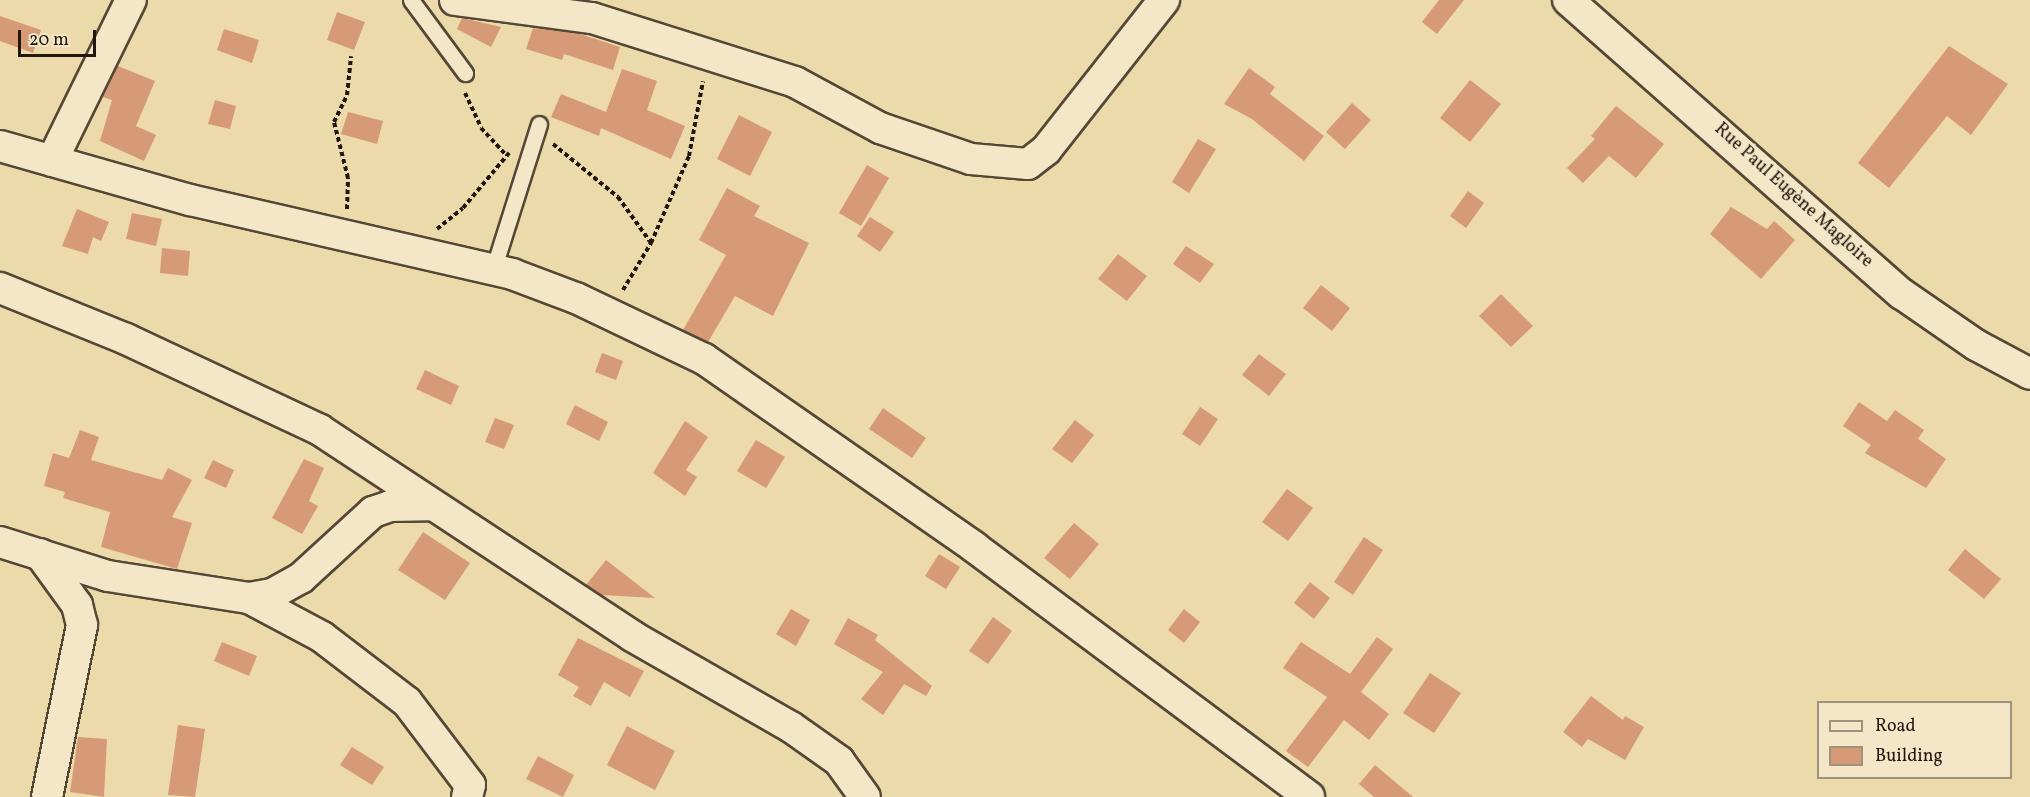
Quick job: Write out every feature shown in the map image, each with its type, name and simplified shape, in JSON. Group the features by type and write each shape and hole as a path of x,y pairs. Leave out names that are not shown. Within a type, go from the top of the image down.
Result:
{"street":[{"path":"52,161 131,0"},
{"path":"455,0 592,18 795,82 880,128 971,159 1028,164 1046,150 1164,0"},
{"name":"Rue Paul Eugène Magloire","path":"1568,0 1902,294 1976,345 2030,374"},
{"path":"0,146 190,200 493,270 609,314 704,359 974,547 1309,797"},
{"path":"0,288 126,339 320,430 429,505 632,636 790,727 839,761 865,797"},
{"path":"0,542 108,576 249,598 272,594 301,578 373,512 390,506 429,505"},
{"path":"40,554 77,605 82,625 47,797"},
{"path":"249,598 322,637 406,702 470,785 467,797"}],"lane":[{"path":"411,0 465,73"},
{"path":"493,270 539,124"}],"path":[{"path":"609,314 651,243 689,156 702,96 698,51"},
{"path":"335,234 347,208 348,178 334,122 347,95 351,56"},
{"path":"465,73 468,107 505,154"}],"building":[{"path":"1439,0 1464,0 1437,34 1422,22"},
{"path":"337,12 365,22 354,50 327,40"},
{"path":"0,16 41,30 33,53 0,41"},
{"path":"462,18 501,27 491,47 457,29"},
{"path":"533,28 577,33 620,47 613,70 564,54 562,60 526,49"},
{"path":"224,29 259,40 252,63 217,50"},
{"path":"1949,46 2008,84 1971,135 1947,116 1889,188 1858,163"},
{"path":"118,66 155,81 136,126 156,135 144,161 100,141 112,100 103,97"},
{"path":"1249,68 1275,87 1270,94 1324,136 1304,161 1252,119 1224,104"},
{"path":"622,69 657,81 647,110 685,126 671,159 601,128 599,136 551,117 561,94 606,112"},
{"path":"1470,80 1501,104 1470,142 1440,118"},
{"path":"215,100 236,106 230,129 208,124"},
{"path":"1352,103 1371,120 1345,149 1326,132"},
{"path":"1616,106 1664,144 1636,178 1609,156 1583,183 1567,168 1595,139 1591,136"},
{"path":"348,112 383,121 377,144 341,134"},
{"path":"739,115 772,132 750,176 717,159"},
{"path":"1198,139 1216,149 1189,193 1172,182"},
{"path":"867,165 889,178 861,226 839,213"},
{"path":"727,188 760,206 754,216 809,243 773,316 735,296 708,342 683,330 726,255 699,240"},
{"path":"1468,191 1484,203 1466,228 1450,216"},
{"path":"1731,207 1767,229 1774,221 1795,240 1761,279 1710,234"},
{"path":"77,209 109,222 101,241 93,237 88,254 62,246"},
{"path":"132,213 162,219 156,246 126,239"},
{"path":"870,217 894,232 880,252 857,236"},
{"path":"1186,246 1214,264 1200,283 1173,264"},
{"path":"162,248 190,251 188,276 160,273"},
{"path":"1118,254 1147,276 1127,301 1098,279"},
{"path":"1321,285 1350,308 1332,331 1303,308"},
{"path":"1501,294 1533,326 1511,347 1479,316"},
{"path":"602,353 623,361 616,380 595,372"},
{"path":"1259,354 1286,374 1269,396 1242,375"},
{"path":"425,370 459,386 451,405 416,389"},
{"path":"1859,402 1887,421 1895,410 1924,430 1918,439 1946,459 1926,488 1865,453 1871,445 1843,426"},
{"path":"575,405 608,422 599,441 566,424"},
{"path":"1200,407 1218,419 1200,446 1182,434"},
{"path":"883,408 926,438 912,458 869,429"},
{"path":"495,418 514,425 504,449 485,442"},
{"path":"1075,420 1094,435 1072,463 1052,449"},
{"path":"685,421 708,437 686,470 697,477 685,496 653,473"},
{"path":"80,430 99,437 91,460 162,480 168,468 192,480 172,517 192,523 177,569 101,547 110,512 63,498 65,492 44,486 53,453 69,458"},
{"path":"756,440 785,457 766,488 737,471"},
{"path":"304,459 324,468 309,501 318,506 302,534 272,518"},
{"path":"213,460 234,470 226,488 204,478"},
{"path":"1287,489 1313,508 1288,541 1262,522"},
{"path":"1074,523 1099,544 1070,579 1044,558"},
{"path":"423,532 470,563 445,600 398,570"},
{"path":"1364,537 1383,550 1353,595 1334,582"},
{"path":"1965,549 2001,579 1984,599 1948,570"},
{"path":"939,554 960,567 946,589 925,576"},
{"path":"606,560 655,598 602,595 586,585"},
{"path":"1310,582 1330,598 1314,619 1294,603"},
{"path":"791,609 810,620 796,646 776,634"},
{"path":"1184,609 1200,622 1184,643 1168,630"},
{"path":"993,617 1012,631 988,664 969,651"},
{"path":"848,618 878,635 875,640 932,686 926,696 904,684 883,715 861,699 883,672 834,644"},
{"path":"1377,637 1393,649 1361,692 1389,714 1369,740 1344,720 1308,767 1286,751 1327,697 1283,668 1301,642 1350,674"},
{"path":"578,638 644,671 630,697 604,682 591,706 573,696 579,687 558,675"},
{"path":"222,642 257,656 249,676 214,661"},
{"path":"1430,673 1461,693 1434,733 1403,713"},
{"path":"1591,696 1623,720 1625,716 1644,727 1625,760 1588,739 1582,747 1563,732"},
{"path":"178,725 205,729 195,797 168,795"},
{"path":"627,726 675,751 655,790 607,765"},
{"path":"78,737 107,739 104,797 70,792"},
{"path":"352,747 384,767 372,785 340,765"},
{"path":"538,756 574,775 563,797 526,779"},
{"path":"1375,765 1413,797 1374,797 1359,784"}]}
